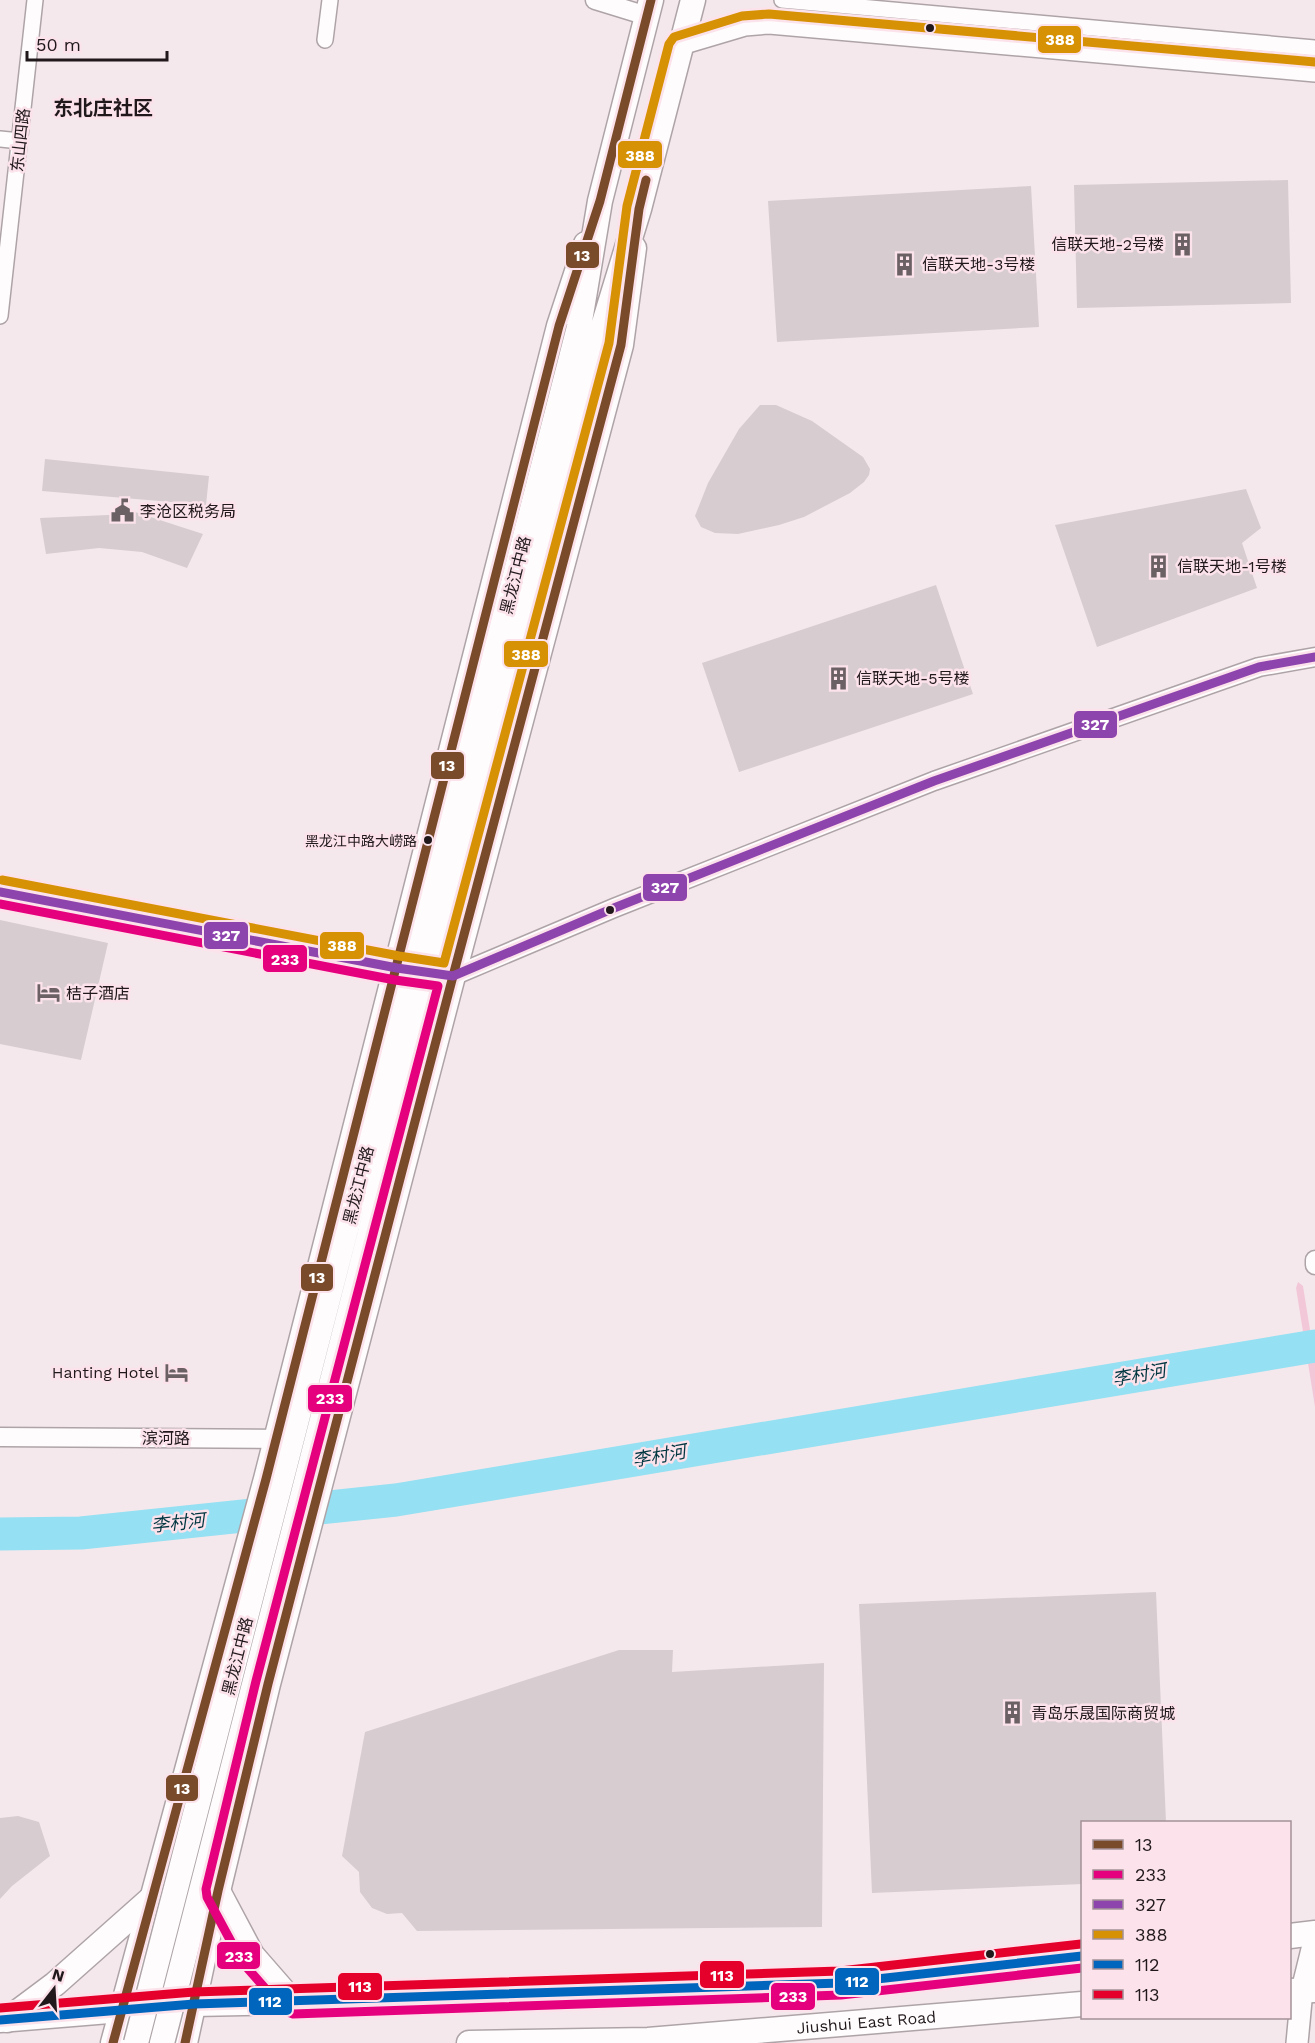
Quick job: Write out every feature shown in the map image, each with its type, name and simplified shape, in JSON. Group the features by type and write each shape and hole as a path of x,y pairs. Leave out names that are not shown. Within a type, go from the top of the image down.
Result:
{"main road":[{"path":"185,2043 218,1892 268,1684 621,345 639,209 693,0"},
{"path":"113,2043 266,1479 559,326 600,201 649,8"},
{"path":"590,330 600,201"},
{"path":"590,330 639,209"},
{"name":"黑龙江中路","path":"136,2043 590,330"},
{"name":"黑龙江中路","path":"162,2043 590,330"},
{"path":"218,1892 252,1955 293,2002"},
{"path":"3,2020 55,1984 153,1897"},
{"path":"1291,1936 1315,1935 1302,1991 1297,2043"},
{"path":"3,2020 194,2004 842,1983 1081,1956"},
{"name":"Jiushui East Road","path":"469,2043 648,2041 1081,2004"}],"street":[{"name":"东山四路","path":"0,316 35,0"},
{"path":"325,40 330,0"},
{"path":"595,0 649,8"},
{"path":"782,0 1315,48"},
{"path":"681,47 745,28 769,26 1315,74"},
{"path":"0,139 20,141"},
{"path":"0,892 397,968 453,976 606,911 934,781 1259,668 1315,657"},
{"name":"滨河路","path":"0,1437 333,1440"}],"shaded area":[{"path":"1298,1282 1303,1286 1315,1361 1315,1407 1296,1288"}],"building":[{"name":"信联天地-2号楼","path":"1288,180 1291,303 1077,308 1074,185"},
{"name":"信联天地-3号楼","path":"1031,186 1039,327 777,342 768,201"},
{"path":"760,405 776,405 812,421 863,457 870,469 869,475 850,493 804,517 738,534 715,533 701,527 695,516 708,483 739,429"},
{"path":"45,459 209,476 206,505 42,491"},
{"name":"信联天地-1号楼","path":"1246,489 1261,528 1242,543 1257,588 1097,647 1055,525"},
{"path":"132,511 203,534 187,568 142,552 99,548 46,554 40,518 131,514"},
{"name":"信联天地-5号楼","path":"936,585 973,694 739,772 702,663"},
{"name":"桔子酒店","path":"0,920 108,943 81,1060 0,1044"},
{"name":"青岛乐晟国际商贸城","path":"1156,1592 1166,1821 1081,1821 1081,1884 872,1893 859,1604"},
{"path":"619,1650 673,1650 672,1672 824,1663 822,1927 417,1931 402,1913 387,1914 372,1908 360,1892 359,1872 342,1856 365,1732"},
{"path":"18,1816 39,1822 50,1856 12,1886 0,1899 0,1818"}],"waterway":[{"name":"李村河","path":"0,1534 81,1533 396,1500 1315,1346"}],"transit line":[{"name":"13","path":"113,2043 266,1479 559,326 600,201 651,0"},
{"name":"388","path":"2,880 444,963 609,343 627,206 669,44 674,37 742,16 769,14 1315,62"},
{"name":"13","path":"185,2043 218,1891 268,1684 621,345 639,209 646,180"},
{"name":"327","path":"0,892 397,968 453,976 614,908 934,781 1259,667 1315,657"},
{"name":"233","path":"0,904 395,980 438,986 256,1681 206,1889 207,1897 242,1962 285,2011 293,2014 841,1995 1081,1968"},
{"name":"113","path":"0,2008 194,1992 840,1971 1081,1944"},
{"name":"112","path":"0,2020 194,2004 841,1983 1081,1956"}],"place":[{"name":"信联天地-2号楼","path":"1182,244"},
{"name":"信联天地-3号楼","path":"904,264"},
{"name":"李沧区税务局","path":"122,511"},
{"name":"信联天地-1号楼","path":"1159,566"},
{"name":"信联天地-5号楼","path":"838,678"},
{"name":"黑龙江中路大崂路","path":"428,840"},
{"name":"桔子酒店","path":"48,993"},
{"name":"Hanting Hotel","path":"177,1372"},
{"name":"青岛乐晟国际商贸城","path":"1013,1713"}],"district":[{"name":"东北庄社区","path":"103,108"}]}
